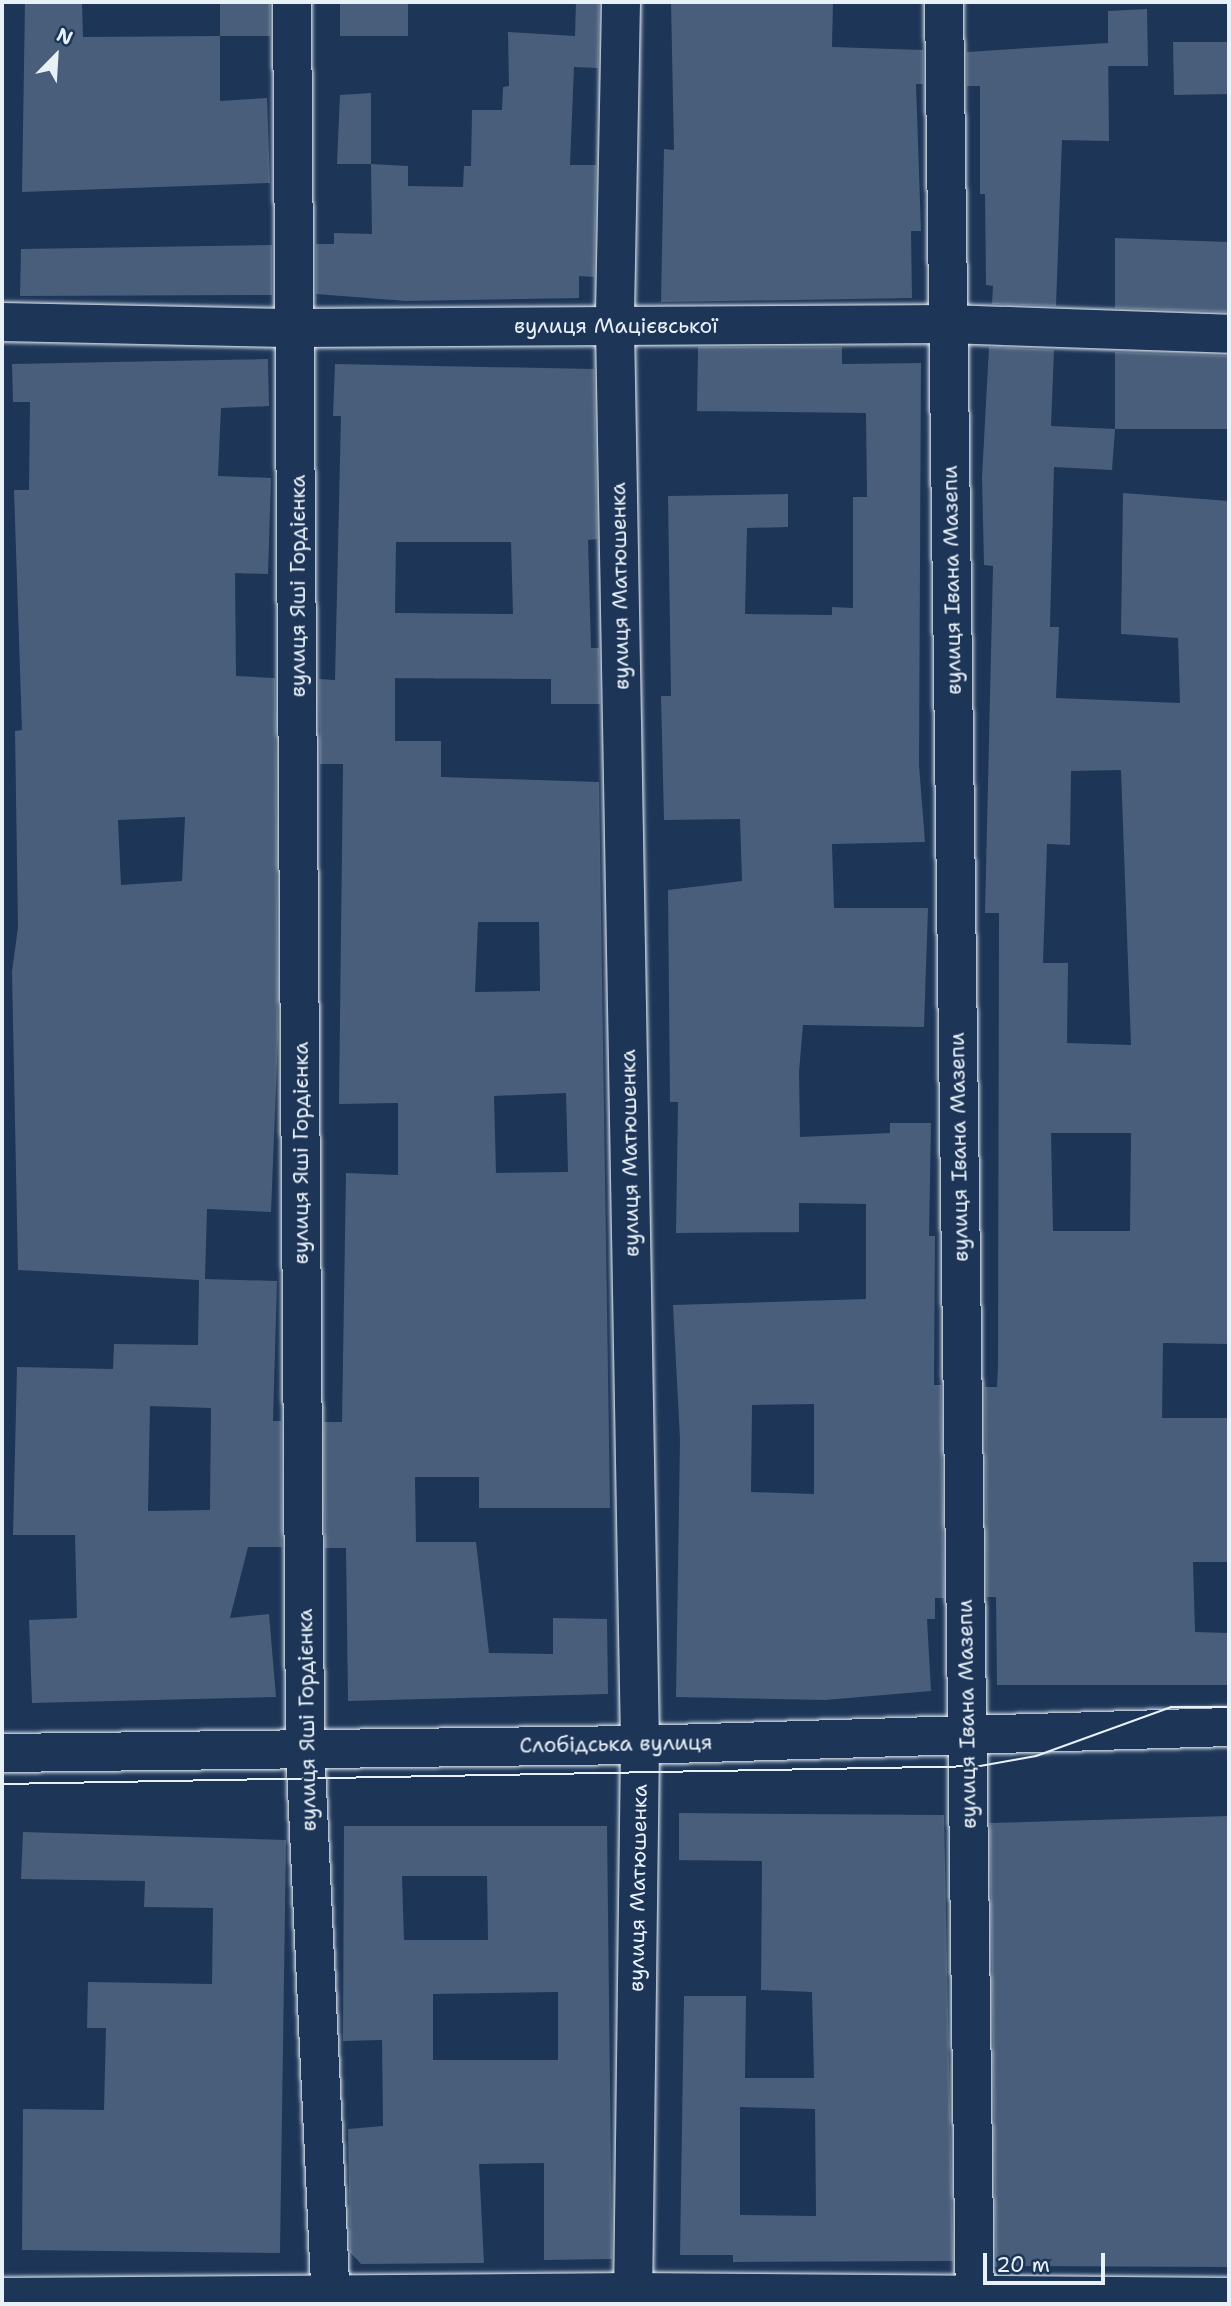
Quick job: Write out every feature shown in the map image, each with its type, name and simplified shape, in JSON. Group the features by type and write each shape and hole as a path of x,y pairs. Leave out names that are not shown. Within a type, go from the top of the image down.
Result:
{"street":[{"name":"вулиця Яші Гордієнка","path":"292,2 297,328 305,1745 331,2299"},
{"name":"вулиця Матюшенка","path":"621,2 615,326 640,1745 633,2298"},
{"name":"вулиця Івана Мазепи","path":"944,2 975,2299"},
{"name":"вулиця Мацієвської","path":"2,322 297,328 948,324 1229,334"},
{"name":"Слобідська вулиця","path":"2,1753 305,1745 640,1745 967,1732 1229,1727"},
{"path":"2,2297 1229,2297"}],"building":[{"path":"25,2 82,2 83,37 220,36 220,101 267,98 270,183 22,192"},
{"path":"220,2 270,2 270,36 220,36"},
{"path":"340,2 408,2 408,36 340,36"},
{"path":"576,2 599,2 598,68 574,67 570,165 596,165 594,277 579,276 579,298 406,301 316,294 316,244 334,244 334,233 372,234 371,164 408,166 408,186 463,187 464,166 471,166 472,110 502,110 503,87 509,86 508,32 575,36"},
{"path":"671,2 833,2 832,47 923,50 923,84 916,84 921,231 911,231 912,298 661,302 664,149 674,150"},
{"path":"1147,9 1148,66 1108,66 1108,11"},
{"path":"1173,42 1229,42 1229,94 1174,95"},
{"path":"1108,43 1109,141 1062,140 1056,306 992,304 993,286 986,285 985,194 980,194 980,86 967,86 967,52"},
{"path":"371,93 371,164 337,164 340,95"},
{"path":"1115,238 1229,242 1229,312 1115,308"},
{"path":"272,245 272,295 20,296 21,249"},
{"path":"698,347 842,347 842,364 921,363 919,765 925,842 832,844 834,908 928,908 924,1027 803,1025 799,1072 800,1137 890,1133 890,1123 931,1123 929,1236 935,1236 934,1385 941,1385 944,1598 935,1598 935,1619 927,1619 931,1691 825,1700 676,1697 680,1439 673,1305 866,1299 866,1204 799,1203 799,1232 676,1233 678,1102 670,1102 668,890 742,881 740,819 664,820 661,696 671,696 668,496 788,494 788,527 747,528 745,614 832,615 832,607 853,608 853,497 867,497 866,413 697,411","holes":["814,1404 814,1494 751,1492 752,1405"]},
{"path":"989,347 1054,350 1051,426 1115,429 1112,470 1054,467 1050,627 1059,627 1056,698 1180,703 1178,638 1121,634 1123,493 1229,501 1229,1344 1163,1343 1162,1418 1229,1418 1229,1562 1193,1562 1195,1632 1229,1633 1229,1685 997,1685 996,1597 987,1597 985,1387 997,1387 998,1365 999,913 985,913 993,566 984,565 982,477","holes":["1121,770 1131,1045 1067,1043 1068,963 1043,963 1047,844 1070,845 1071,771","1051,1133 1131,1133 1130,1231 1053,1231"]},
{"path":"1115,352 1229,356 1229,429 1115,429"},
{"path":"268,359 269,406 221,408 218,476 271,478 268,574 235,573 236,676 275,678 278,1036 271,1212 207,1209 205,1279 277,1281 273,1421 281,1421 282,1547 248,1547 230,1618 269,1614 276,1697 32,1703 29,1620 77,1618 75,1535 13,1535 17,1367 113,1369 114,1344 198,1345 199,1280 18,1270 12,972 18,927 15,731 22,730 14,490 29,490 30,402 13,402 12,364","holes":["185,817 182,881 121,885 118,820","150,1406 211,1408 210,1510 148,1511"]},
{"path":"335,364 594,369 597,539 588,540 591,648 599,648 600,704 551,704 551,679 395,678 395,741 441,741 441,777 599,782 610,1508 479,1508 479,1477 415,1477 416,1542 476,1542 489,1653 553,1654 553,1618 607,1619 608,1694 348,1701 346,1548 325,1548 324,1422 342,1422 346,1173 398,1175 398,1103 339,1104 343,764 320,764 319,679 335,680 341,416 333,416","holes":["396,542 511,542 513,614 395,613","478,922 539,922 540,991 475,992","566,1093 568,1172 496,1173 494,1096"]},
{"path":"679,1813 944,1815 953,2261 733,2262 733,2255 680,2255 684,1996 746,1996 745,2078 814,2078 812,1992 761,1990 762,1861 679,1860","holes":["740,2107 815,2109 816,2216 740,2215"]},
{"path":"1229,1816 1229,2267 1007,2266 1007,2260 996,2260 990,1823"},
{"path":"344,1826 607,1826 612,2259 544,2260 544,2163 479,2164 484,2263 361,2264 350,2252 348,2129 383,2126 382,2040 343,2041","holes":["402,1876 487,1876 488,1940 404,1940","558,1992 558,2060 433,2060 433,1994"]},
{"path":"23,1832 286,1840 280,2253 22,2250 23,2109 104,2110 106,2028 87,2028 88,1982 212,1984 213,1908 144,1907 145,1881 21,1879"}],"tram line":[{"path":"2,1784 980,1766 1036,1756 1171,1707 1229,1707"}]}
